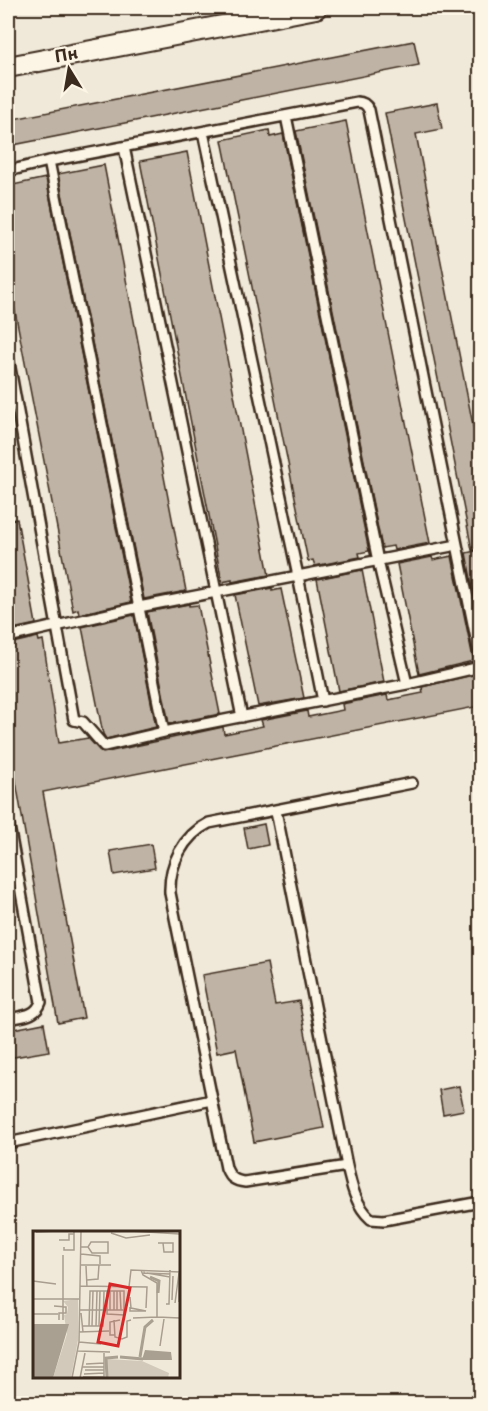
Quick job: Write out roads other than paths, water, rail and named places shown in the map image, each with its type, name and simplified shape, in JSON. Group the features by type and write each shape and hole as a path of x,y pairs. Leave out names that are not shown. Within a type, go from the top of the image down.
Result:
{"street":[{"path":"8,67 316,8"}],"lane":[{"path":"8,171 49,161 357,102 366,105 369,110 480,658 479,664 471,670 408,684 104,746 83,722 74,720 8,357"},
{"path":"286,116 378,561 408,684"},
{"path":"203,132 323,701"},
{"path":"124,147 242,717"},
{"path":"49,161 164,732"},
{"path":"8,637 139,607 457,545"},
{"path":"346,1166 245,1182 237,1181 229,1176 170,893 171,874 182,846 201,827 218,821 412,783"},
{"path":"276,811 346,1166 360,1206 374,1220 384,1220 480,1202"},
{"path":"8,821 41,1002 35,1013 8,1019"},
{"path":"8,1143 212,1100"}]}
